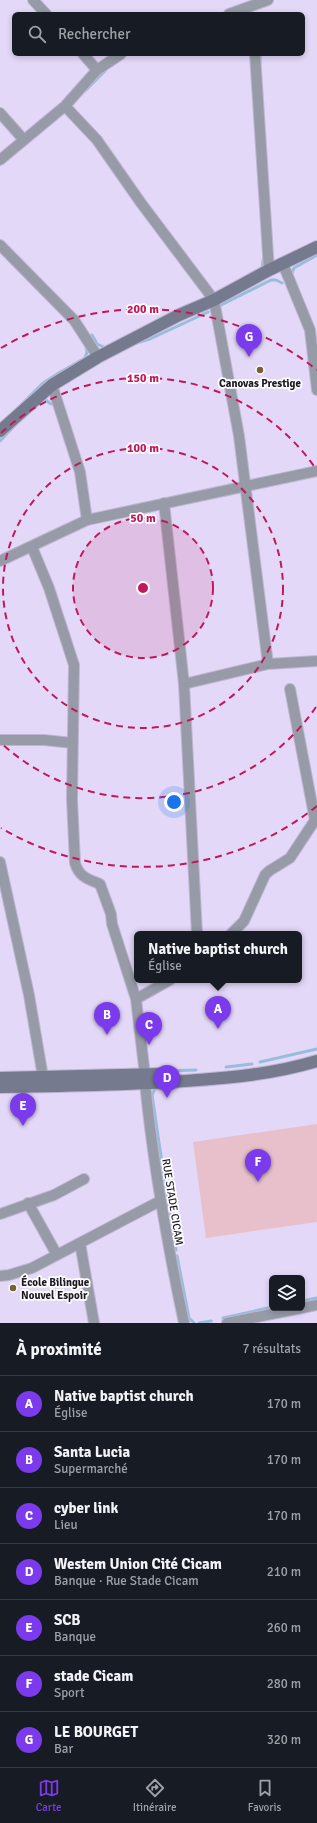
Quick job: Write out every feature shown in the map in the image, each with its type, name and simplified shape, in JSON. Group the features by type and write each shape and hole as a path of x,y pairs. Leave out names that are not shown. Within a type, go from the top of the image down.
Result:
{"main road":[{"path":"0,431 52,385 98,357 317,247"},
{"path":"0,1078 43,1077 145,1079 242,1069 317,1053"},
{"path":"0,1088 145,1079 256,1075 317,1061"}],"street":[{"path":"33,0 44,12"},
{"path":"240,12 252,10 268,0"},
{"path":"84,56 97,70"},
{"path":"0,160 65,106 97,70 118,56"},
{"path":"255,56 269,270"},
{"path":"65,106 97,140 141,204 214,300 240,436 268,664"},
{"path":"0,113 24,140"},
{"path":"0,246 74,320 98,357"},
{"path":"283,264 310,330 317,390"},
{"path":"52,385 80,472 87,520"},
{"path":"0,561 87,520 317,471"},
{"path":"164,503 184,684 198,931"},
{"path":"0,740 44,740 73,743 73,659 49,588 32,547"},
{"path":"184,684 268,664 317,661"},
{"path":"234,931 244,921 265,875 294,855 316,820 312,774 290,689"},
{"name":"RUE STADE CICAM","path":"73,743 72,799 75,864 79,873 85,878 100,884 136,999 151,1143 167,1242 184,1323"},
{"path":"0,862 29,995 43,1077"},
{"path":"136,999 165,983"},
{"path":"0,1214 58,1193 84,1179"},
{"path":"0,1276 9,1275 32,1268 160,1201"},
{"path":"28,1203 57,1255"},
{"path":"80,1243 94,1323"},
{"path":"305,1307 317,1305"},
{"path":"227,1323 256,1320 290,1311"}],"shaded area":[{"path":"317,1124 317,1222 206,1238 193,1142"}],"waterway":[{"path":"260,56 260,61"},
{"path":"86,90 105,71"},
{"path":"291,276 294,268 317,255"},
{"path":"262,269 263,260"},
{"path":"217,307 271,280 276,280 282,283"},
{"path":"136,343 150,339 208,312"},
{"path":"92,335 97,344 106,348"},
{"path":"64,370 85,358 87,352 86,346"},
{"path":"15,411 43,383 62,371"},
{"path":"43,398 51,404"},
{"path":"0,441 16,424"},
{"path":"260,1062 317,1049"},
{"path":"226,1067 252,1064"},
{"path":"164,1071 196,1070"},
{"path":"156,1087 152,1095 176,1250"},
{"path":"177,1256 189,1318 194,1323"},
{"path":"305,1300 317,1298"},
{"path":"223,1318 268,1308"},
{"path":"199,1323 211,1321"}],"place":[{"name":"LE BOURGET","path":"249,357"},
{"name":"Canovas Prestige","path":"260,370"},
{"name":"Native baptist church","path":"218,1029"},
{"name":"Santa Lucia","path":"107,1035"},
{"name":"cyber link","path":"149,1045"},
{"name":"Westem Union Cité Cicam","path":"167,1098"},
{"name":"SCB","path":"23,1126"},
{"name":"stade Cicam","path":"258,1182"},
{"name":"École Bilingue Nouvel Espoir","path":"13,1288"}]}
